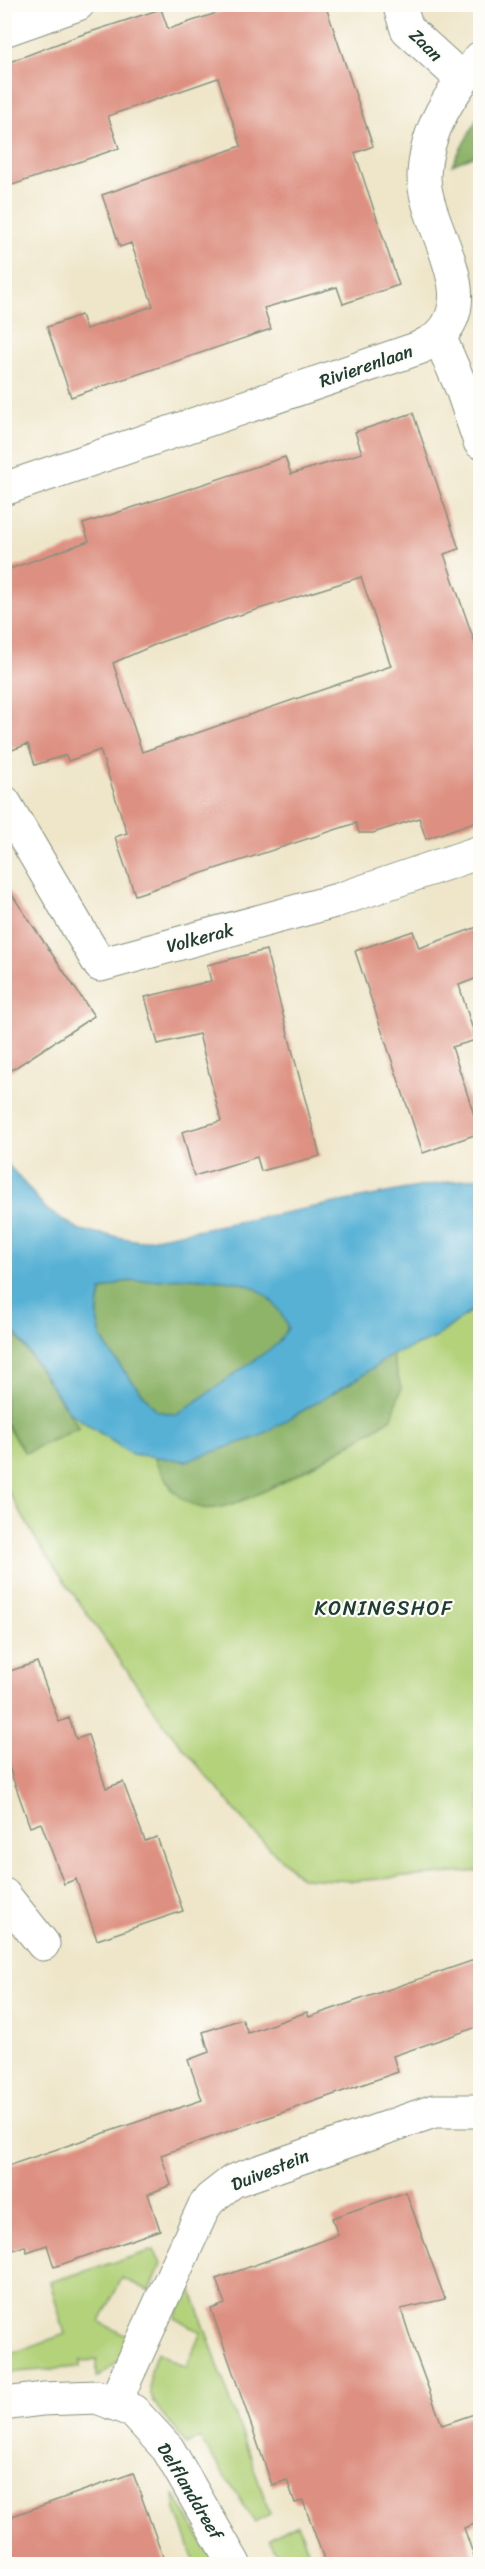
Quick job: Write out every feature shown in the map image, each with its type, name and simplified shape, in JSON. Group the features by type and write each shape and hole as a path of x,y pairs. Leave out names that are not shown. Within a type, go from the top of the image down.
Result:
{"street":[{"path":"4,30 78,4"},
{"name":"Zaan","path":"399,4 407,29 471,68"},
{"path":"471,68 448,97 439,116 429,144 424,178 455,283 457,304 452,317 439,336 462,389 480,442"},
{"name":"Rivierenlaan","path":"4,489 419,348 439,336"},
{"name":"Volkerak","path":"4,802 100,965 338,900 480,852"},
{"path":"4,1895 43,1944"},
{"name":"Duivestein","path":"114,2404 204,2207 210,2199 233,2181 434,2111 480,2111"},
{"name":"Delflanddreef","path":"4,2404 43,2399 97,2397 133,2411 168,2449 234,2565"}],"green space":[{"path":"480,113 480,153 452,165"},
{"path":"185,1278 219,1279 247,1284 270,1299 288,1328 278,1344 177,1415 157,1411 125,1372 103,1340 98,1311 101,1291 122,1282"},
{"path":"480,1304 480,1871 353,1881 301,1878 255,1834 166,1727 40,1546 5,1486 4,1422 25,1453 79,1428 69,1412 131,1454 153,1456 174,1493 401,1388 392,1355 435,1338"},
{"path":"4,1317 79,1428 25,1453 5,1422"},
{"path":"392,1355 401,1388 392,1418 269,1489 219,1507 202,1508 178,1495 153,1456 187,1461 355,1380"},
{"path":"154,2250 161,2264 150,2291 122,2278 100,2322 128,2337 119,2361 97,2378 97,2360 80,2361 80,2367 5,2373 5,2356 65,2334 50,2282"},
{"path":"190,2286 270,2514 255,2522 199,2437 187,2445 161,2412 151,2393 151,2369 157,2352 186,2368 201,2332 175,2318"},
{"path":"174,2494 214,2561 210,2564 195,2564 175,2506"},
{"path":"298,2524 313,2564 282,2564 269,2539"}],"water":[{"path":"5,1161 47,1210 80,1230 139,1241 480,1177 480,1304 435,1338 392,1355 355,1380 260,1436 187,1461 131,1454 69,1412 5,1317","holes":["185,1278 233,1281 259,1290 280,1311 288,1328 277,1344 177,1415 157,1411 109,1350 100,1332 98,1306 101,1291 122,1282"]}],"building":[{"path":"244,4 325,4 373,146 355,153 399,285 343,304 337,287 264,308 271,329 71,397 47,327 81,315 86,329 153,306 131,243 120,247 102,195 241,146 218,78 108,116 119,148 4,188 4,64 78,36 161,9 168,29"},
{"path":"413,413 459,549 444,554 480,658 480,820 426,839 419,818 373,833 359,833 356,823 135,895 115,837 127,833 100,750 68,761 66,755 35,765 28,744 12,750 4,726 4,571 89,541 83,524 285,457 291,474 362,453 355,432","holes":["361,577 391,666 142,752 113,663 161,642 227,619"]},
{"path":"4,883 94,1016 4,1075"},
{"path":"480,926 480,977 459,985 476,1040 452,1047 480,1133 423,1153 355,951 413,931 419,948"},
{"path":"266,950 320,1156 261,1171 257,1157 194,1176 182,1132 221,1121 199,1034 158,1044 145,997 211,981 207,965"},
{"path":"37,1662 59,1722 69,1718 76,1739 88,1735 106,1788 123,1782 145,1841 157,1837 183,1911 97,1940 76,1879 64,1884 41,1823 30,1827 4,1753 4,1673"},
{"path":"480,1958 480,2026 393,2056 398,2072 161,2155 171,2185 148,2194 160,2230 54,2267 47,2245 27,2252 25,2246 4,2253 4,2167 202,2100 188,2060 209,2052 203,2032 242,2019 248,2033 307,2012 309,2017"},
{"path":"406,2192 445,2299 401,2309 415,2352 442,2425 480,2412 480,2522 464,2528 477,2565 326,2565 303,2501 295,2503 287,2480 272,2485 211,2309 225,2304 216,2279 338,2235 332,2218"},
{"path":"133,2473 166,2565 4,2565 4,2519"}],"district":[{"name":"KONINGSHOF","path":"384,1608"}]}
